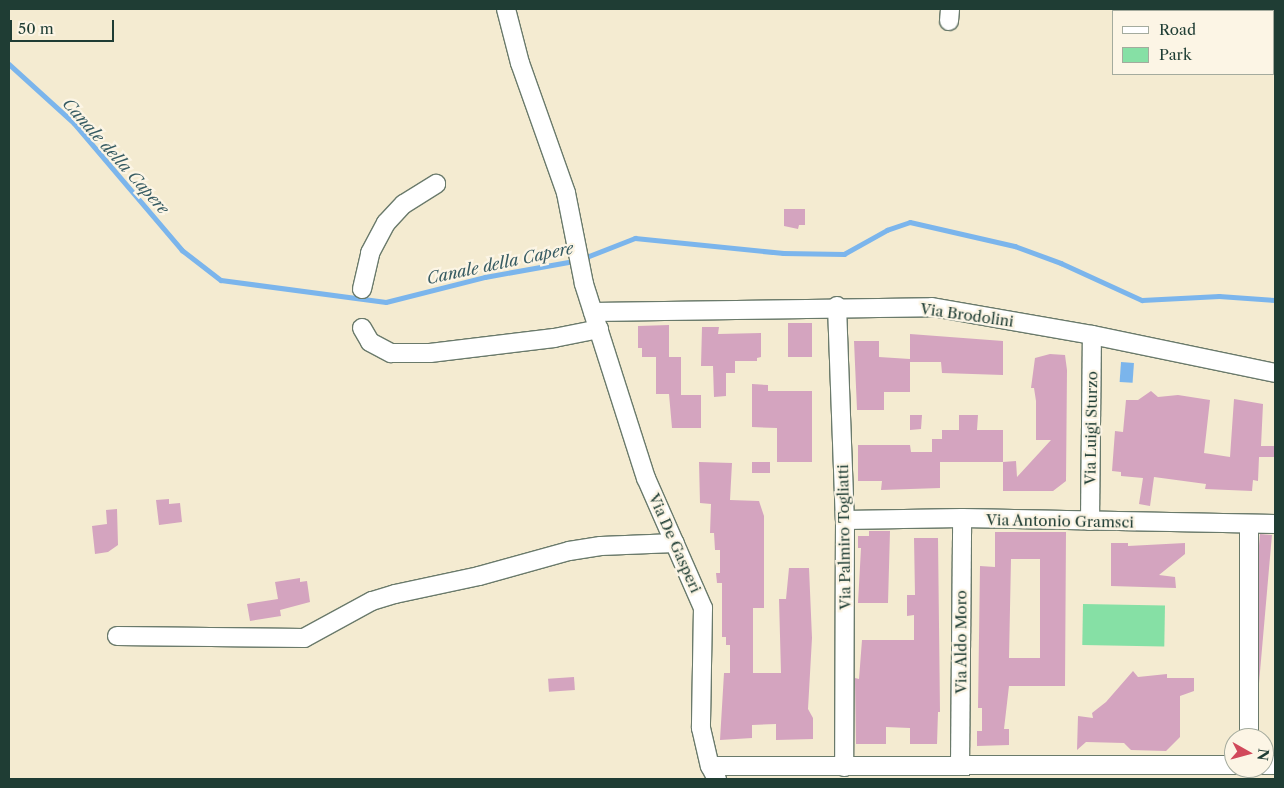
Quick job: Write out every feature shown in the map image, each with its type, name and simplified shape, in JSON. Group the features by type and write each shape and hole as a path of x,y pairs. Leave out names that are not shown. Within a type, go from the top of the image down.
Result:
{"street":[{"name":"Via De Gasperi","path":"506,9 520,63 566,193 584,284 646,478 703,608 701,728 714,773"},
{"path":"362,289 370,253 386,223 404,204 436,184"},
{"name":"Via Brodolini","path":"362,328 370,342 391,353 430,353 554,338 596,320 837,306 932,307 1092,334 1275,373"},
{"name":"Via Palmiro Togliatti","path":"837,306 845,520 844,767"},
{"name":"Via Luigi Sturzo","path":"1090,521 1092,334"},
{"name":"Via Antonio Gramsci","path":"845,520 962,518 1275,524"},
{"name":"Via Aldo Moro","path":"960,766 962,518"},
{"path":"1249,728 1250,525"},
{"path":"117,636 304,638 372,601 395,594 479,576 569,551 601,546 675,543"},
{"path":"714,773 844,767 960,766 1093,773 1224,766"}],"green space":[{"path":"1083,604 1165,605 1164,646 1082,645"}],"water":[{"path":"1121,362 1134,363 1133,383 1120,382"}],"building":[{"path":"784,209 805,209 805,225 799,225 798,229 784,226"},
{"path":"788,323 812,323 812,357 788,357"},
{"path":"669,325 669,357 681,357 681,395 701,395 701,428 672,428 669,394 656,394 656,357 642,357 642,348 638,348 638,326"},
{"path":"702,327 719,327 718,334 761,333 761,357 757,358 757,361 735,361 735,373 726,373 726,396 714,397 713,366 701,366"},
{"path":"910,334 1003,341 1003,375 942,373 941,362 910,362"},
{"path":"854,341 879,341 879,357 910,359 910,392 884,392 884,410 857,410"},
{"path":"1050,354 1065,355 1067,370 1066,481 1053,491 1003,491 1003,462 1016,461 1017,477 1051,440 1036,440 1036,401 1034,388 1031,388 1035,358"},
{"path":"752,384 768,385 768,391 812,391 812,462 777,462 777,428 752,427"},
{"path":"1151,391 1158,397 1178,395 1210,400 1204,453 1230,457 1234,399 1263,404 1261,446 1275,446 1275,457 1259,457 1258,481 1253,480 1252,491 1205,489 1206,484 1154,477 1150,506 1139,504 1143,478 1121,476 1121,472 1112,471 1115,431 1123,432 1126,400 1138,400"},
{"path":"910,415 922,415 921,429 910,430"},
{"path":"959,415 978,415 977,430 1003,430 1003,462 940,462 940,488 881,490 882,481 858,481 858,445 910,445 911,452 932,452 932,439 942,439 942,430 959,430"},
{"path":"699,462 732,463 730,500 759,501 764,516 764,608 753,608 753,673 781,673 779,599 786,599 789,568 809,568 812,638 808,709 813,718 813,739 776,740 776,724 752,725 752,738 720,740 724,673 730,673 730,645 726,645 726,637 722,637 722,583 717,583 716,573 720,573 720,550 715,550 714,533 710,533 711,504 700,503"},
{"path":"752,462 770,462 770,473 752,473"},
{"path":"169,499 169,504 180,503 182,522 159,525 156,500"},
{"path":"117,509 118,545 108,552 95,554 92,526 107,524 106,510"},
{"path":"869,531 890,531 888,603 858,603 861,548 858,548 858,536 869,536"},
{"path":"995,532 1066,532 1065,686 1009,686 1004,729 1009,729 1009,745 977,746 977,731 982,731 982,708 978,708 980,566 995,567","holes":["1011,559 1040,559 1040,658 1009,658"]},
{"path":"1260,534 1272,535 1255,728 1243,728"},
{"path":"914,538 938,538 940,712 938,712 937,744 910,744 910,728 886,727 886,744 856,744 855,678 859,679 862,640 914,640 914,615 907,616 907,595 915,595"},
{"path":"1111,543 1128,543 1128,546 1185,543 1185,554 1159,575 1175,577 1176,588 1111,586"},
{"path":"300,578 300,582 307,581 310,602 280,610 281,616 250,621 247,604 278,599 275,582"},
{"path":"1133,671 1138,677 1167,674 1167,678 1194,678 1194,691 1180,696 1180,737 1166,751 1131,750 1124,743 1086,742 1077,750 1078,716 1093,718 1092,713 1106,702"},
{"path":"574,677 575,690 549,692 548,679"}],"waterway":[{"name":"Canale della Capere","path":"9,64 74,123 182,250 221,280 386,302 485,277 574,261"},
{"name":"Canale della Capere","path":"584,258 635,238 783,253 844,254 887,230 910,222 1015,246 1061,263 1142,300 1219,296 1275,300"}]}
